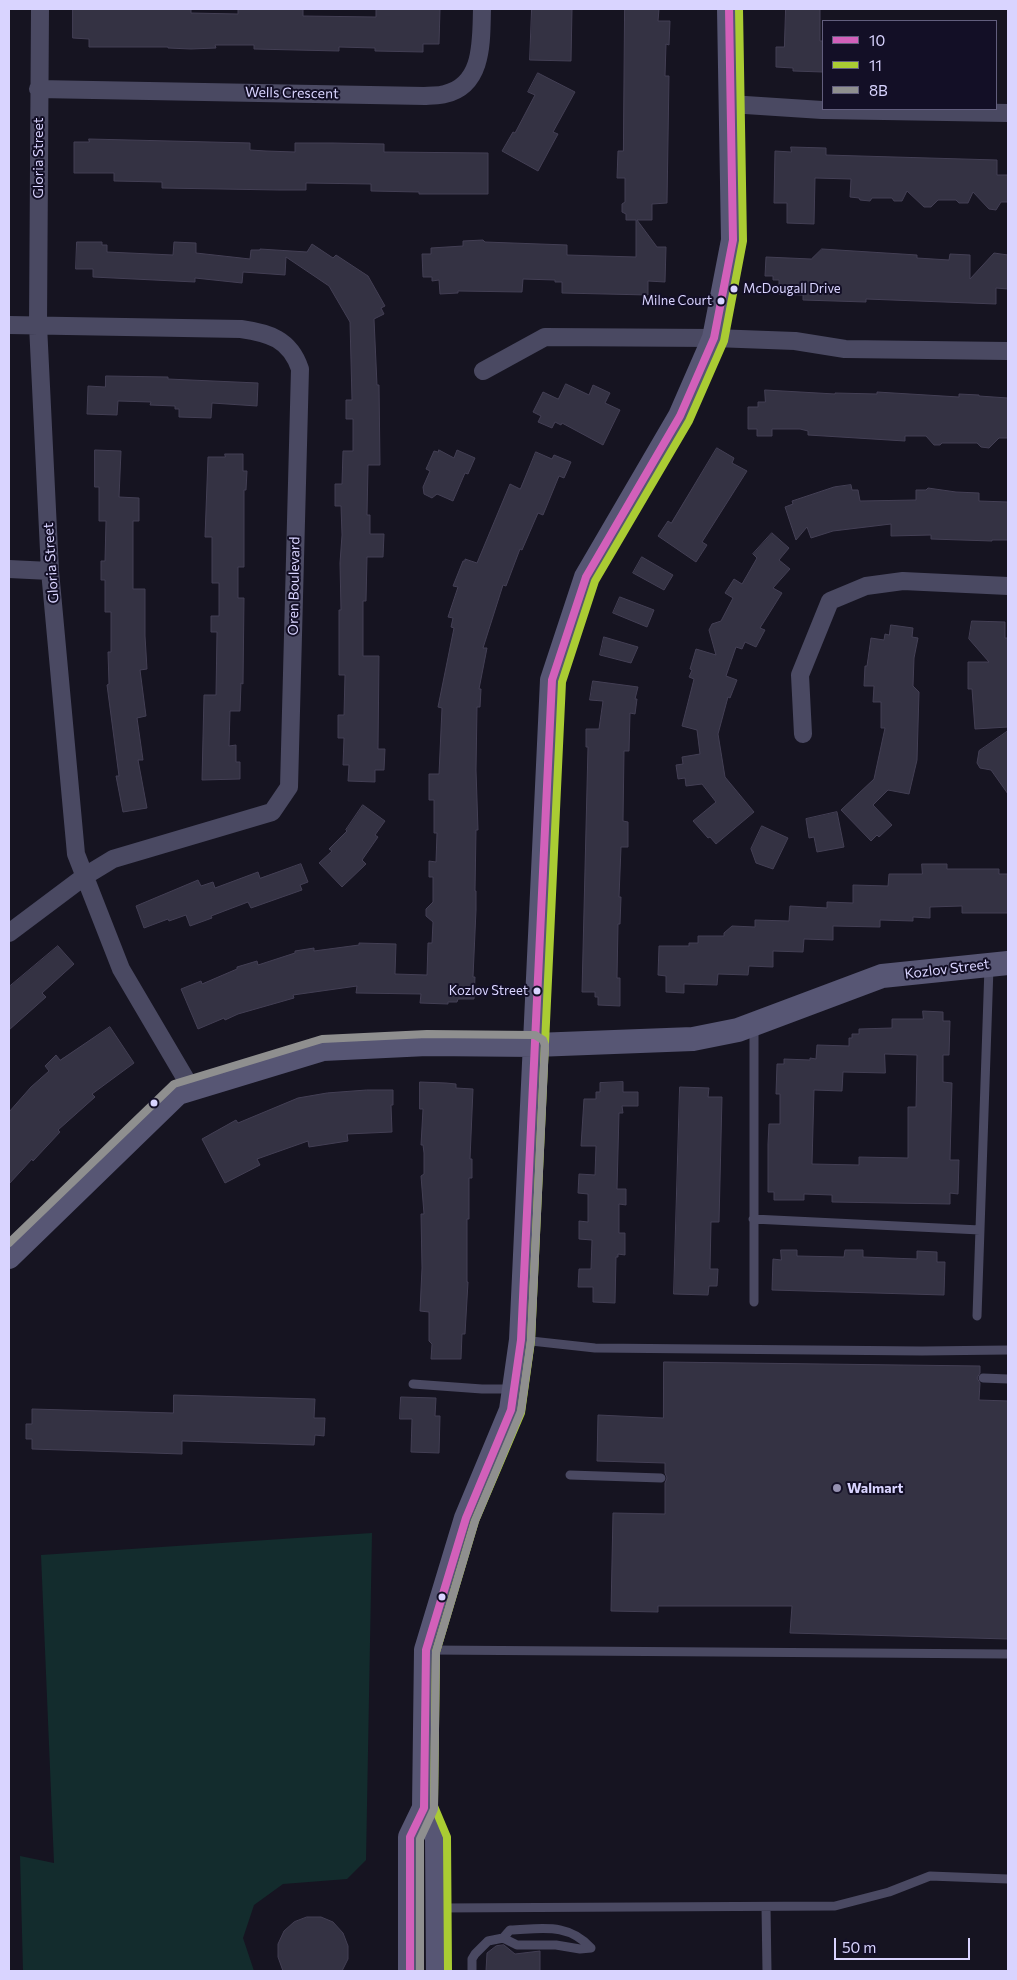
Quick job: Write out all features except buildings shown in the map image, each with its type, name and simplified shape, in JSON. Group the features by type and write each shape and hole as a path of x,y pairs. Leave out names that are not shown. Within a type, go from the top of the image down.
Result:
{"street":[{"name":"Gloria Street","path":"40,9 38,325 50,571 76,854 121,969 191,1088"},
{"name":"Wells Crescent","path":"38,89 425,96 445,94 463,86 477,63 480,55 482,9"},
{"path":"438,1971 437,1838 424,1808 426,1650 466,1518 511,1410 522,1340 552,680 586,577 680,416 714,338 733,240 729,9"},
{"path":"730,104 822,110 1008,113"},
{"name":"Oren Boulevard","path":"9,325 241,329 259,332 275,338 289,348 295,356 300,369 289,787 272,812 113,859 85,876 9,933"},
{"path":"483,371 545,337 714,338 795,341 845,349 1008,351"},
{"path":"9,568 50,571"},
{"path":"803,734 800,675 830,601 866,586 903,580 1008,586"},
{"name":"Kozlov Street","path":"9,1257 178,1093 322,1049 427,1044 535,1045 693,1039 738,1030 882,976 999,963"},
{"path":"410,1971 410,1838 424,1808"}],"lane":[{"path":"977,1316 980,1230 999,963"},
{"path":"754,1024 754,1302"},
{"path":"754,1218 980,1230"},
{"path":"522,1340 595,1348 1008,1350"},
{"path":"983,1378 1008,1379"},
{"path":"414,1384 482,1389 514,1389"},
{"path":"570,1474 661,1478"},
{"path":"426,1650 1008,1654"},
{"path":"439,1908 835,1906 890,1892 930,1876 1008,1879"},
{"path":"766,1907 767,1971"},
{"path":"472,1971 472,1959 475,1954 488,1941 503,1938 510,1930 558,1928 584,1940 591,1948 580,1949 556,1945 517,1945 503,1938"}],"green space":[{"path":"372,1533 366,1860 347,1879 283,1884 254,1905 243,1938 254,1971 23,1971 20,1856 54,1863 41,1555"}],"transit line":[{"name":"10","path":"410,1971 410,1837 424,1808 426,1650 466,1518 511,1410 521,1340 552,680 586,577 680,416 714,338 733,240 729,9"},
{"name":"11","path":"448,1971 447,1837 434,1806 436,1652 475,1521 521,1413 531,1341 562,682 595,581 689,421 724,341 743,241 739,9"},
{"name":"8B","path":"9,1243 174,1084 322,1039 427,1034 535,1035 543,1040 545,1045 531,1340 521,1411 475,1521 436,1652 434,1809 420,1839 420,1971"}],"place":[{"name":"McDougall Drive","path":"734,289"},
{"name":"Milne Court","path":"721,301"},
{"name":"Kozlov Street","path":"537,991"},
{"name":"Walmart","path":"837,1488"}]}
